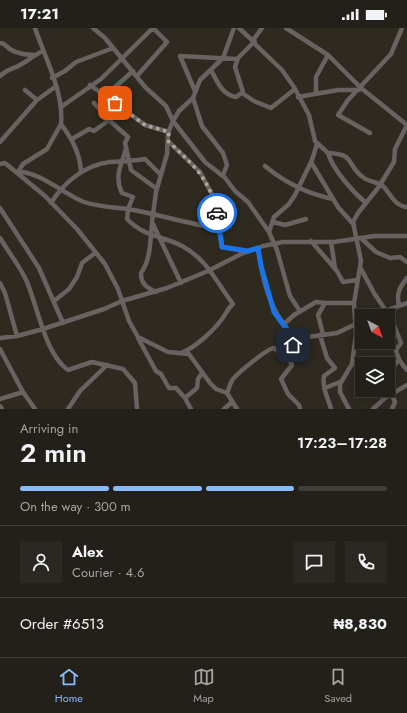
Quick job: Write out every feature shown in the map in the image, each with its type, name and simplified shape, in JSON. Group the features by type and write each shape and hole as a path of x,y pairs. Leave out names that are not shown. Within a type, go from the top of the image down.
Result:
{"street":[{"path":"18,172 23,164 47,149 60,124 61,107 35,28"},
{"path":"61,107 90,85 101,79 153,28 167,42 137,76"},
{"path":"156,292 146,287 141,278 141,273 146,265 149,254 152,214 169,132 179,111 192,98 200,80 221,59 234,28"},
{"path":"239,28 282,70 295,89 309,115 317,144 312,162 299,187 289,204 274,217 269,232"},
{"path":"262,28 254,42 238,58 235,67 242,93 254,101 271,108 295,89"},
{"path":"286,28 328,55 360,89 407,125 395,149 394,162 380,185 358,213 353,222 354,225"},
{"path":"370,134 338,115 348,100 360,89 391,54 402,28"},
{"path":"97,29 146,88 166,106 173,121 205,162 224,177 248,202 269,232 273,244 277,250 290,296 300,311"},
{"path":"0,44 4,44 9,49 23,55 34,55"},
{"path":"52,78 65,72 76,62 113,48"},
{"path":"0,76 9,68 19,66 34,55 43,51"},
{"path":"316,93 316,77 328,55"},
{"path":"195,91 180,56 221,59 238,58"},
{"path":"211,70 221,88 229,96 236,97 242,93"},
{"path":"105,96 133,71"},
{"path":"90,85 145,125 169,132"},
{"path":"0,142 37,100 55,87"},
{"path":"298,96 316,93 324,94 338,90 360,89"},
{"path":"25,90 37,100"},
{"path":"192,98 202,126 223,153 227,165 223,175 224,177"},
{"path":"94,103 109,120 128,137 125,143 131,170 157,189"},
{"path":"72,139 89,129 94,131 109,120"},
{"path":"60,124 72,139 78,153 81,172"},
{"path":"168,141 200,172 214,198 222,247 248,251"},
{"path":"317,144 328,153 330,162 356,194 366,203"},
{"path":"126,149 117,183 122,193 133,197 128,209 127,219 136,228 151,236 182,246 197,256 211,270 233,304 226,310 222,319 204,338 192,348 184,352 176,354 168,352 138,337"},
{"path":"328,153 342,153 349,158 356,170 364,178 380,185 394,200 407,207"},
{"path":"0,157 3,163 18,172 77,229 105,264 122,300 129,321 156,371 161,374 169,388 176,388 185,398 191,409"},
{"path":"51,203 61,188 81,172 105,163 145,159 160,175"},
{"path":"312,162 333,199 354,225 360,239 361,261 354,303 355,326 352,364 340,382 340,392 349,409"},
{"path":"265,166 277,176 299,187 318,196 333,199"},
{"path":"18,172 22,172 61,188 83,201 220,229"},
{"path":"0,208 40,268 63,322"},
{"path":"272,222 285,225 306,219"},
{"path":"152,222 181,283"},
{"path":"0,338 17,336 43,329 122,300 156,292 211,270 248,251 273,244 311,241 331,242 374,236 407,236"},
{"path":"0,238 9,254 18,265 28,284 43,329 59,364 68,370 92,362 123,369 135,383 137,409"},
{"path":"360,239 376,252 390,258 400,257 407,262"},
{"path":"311,241 336,269 343,282 357,280"},
{"path":"331,242 336,269"},
{"path":"258,248 274,312 296,342"},
{"path":"54,301 69,289 77,277 82,263 95,253"},
{"path":"360,266 374,293 386,309"},
{"path":"400,305 397,296 399,288 407,278"},
{"path":"0,283 5,293 17,336"},
{"path":"284,324 300,311 316,302 354,303"},
{"path":"325,303 318,315 327,358 335,368 324,376 323,386 325,388 325,395 331,409"},
{"path":"390,309 407,303"},
{"path":"286,355 301,338 337,333 355,326"},
{"path":"395,329 401,343 396,350 399,360 407,370"},
{"path":"0,348 23,392 35,409"},
{"path":"227,393 232,380 243,369 262,356 265,351 274,348 279,353 286,355 292,365 281,379 288,394 299,405 300,409"},
{"path":"184,352 194,358 202,373 216,389 227,393 237,409"},
{"path":"395,364 399,360"},
{"path":"68,409 80,391 107,365"},
{"path":"185,398 197,388 198,379 202,373"},
{"path":"325,388 340,382"},
{"path":"395,392 407,385"},
{"path":"0,399 23,392"},
{"path":"373,409 387,397"},
{"path":"392,409 395,402 393,397"},
{"path":"224,409 232,402"}],"way so far":[{"path":"115,103 145,125 169,132 168,141 200,172 214,198 217,213"}],"route":[{"path":"217,213 222,247 248,251 258,248 261,266 274,312 296,342 293,345"}]}
